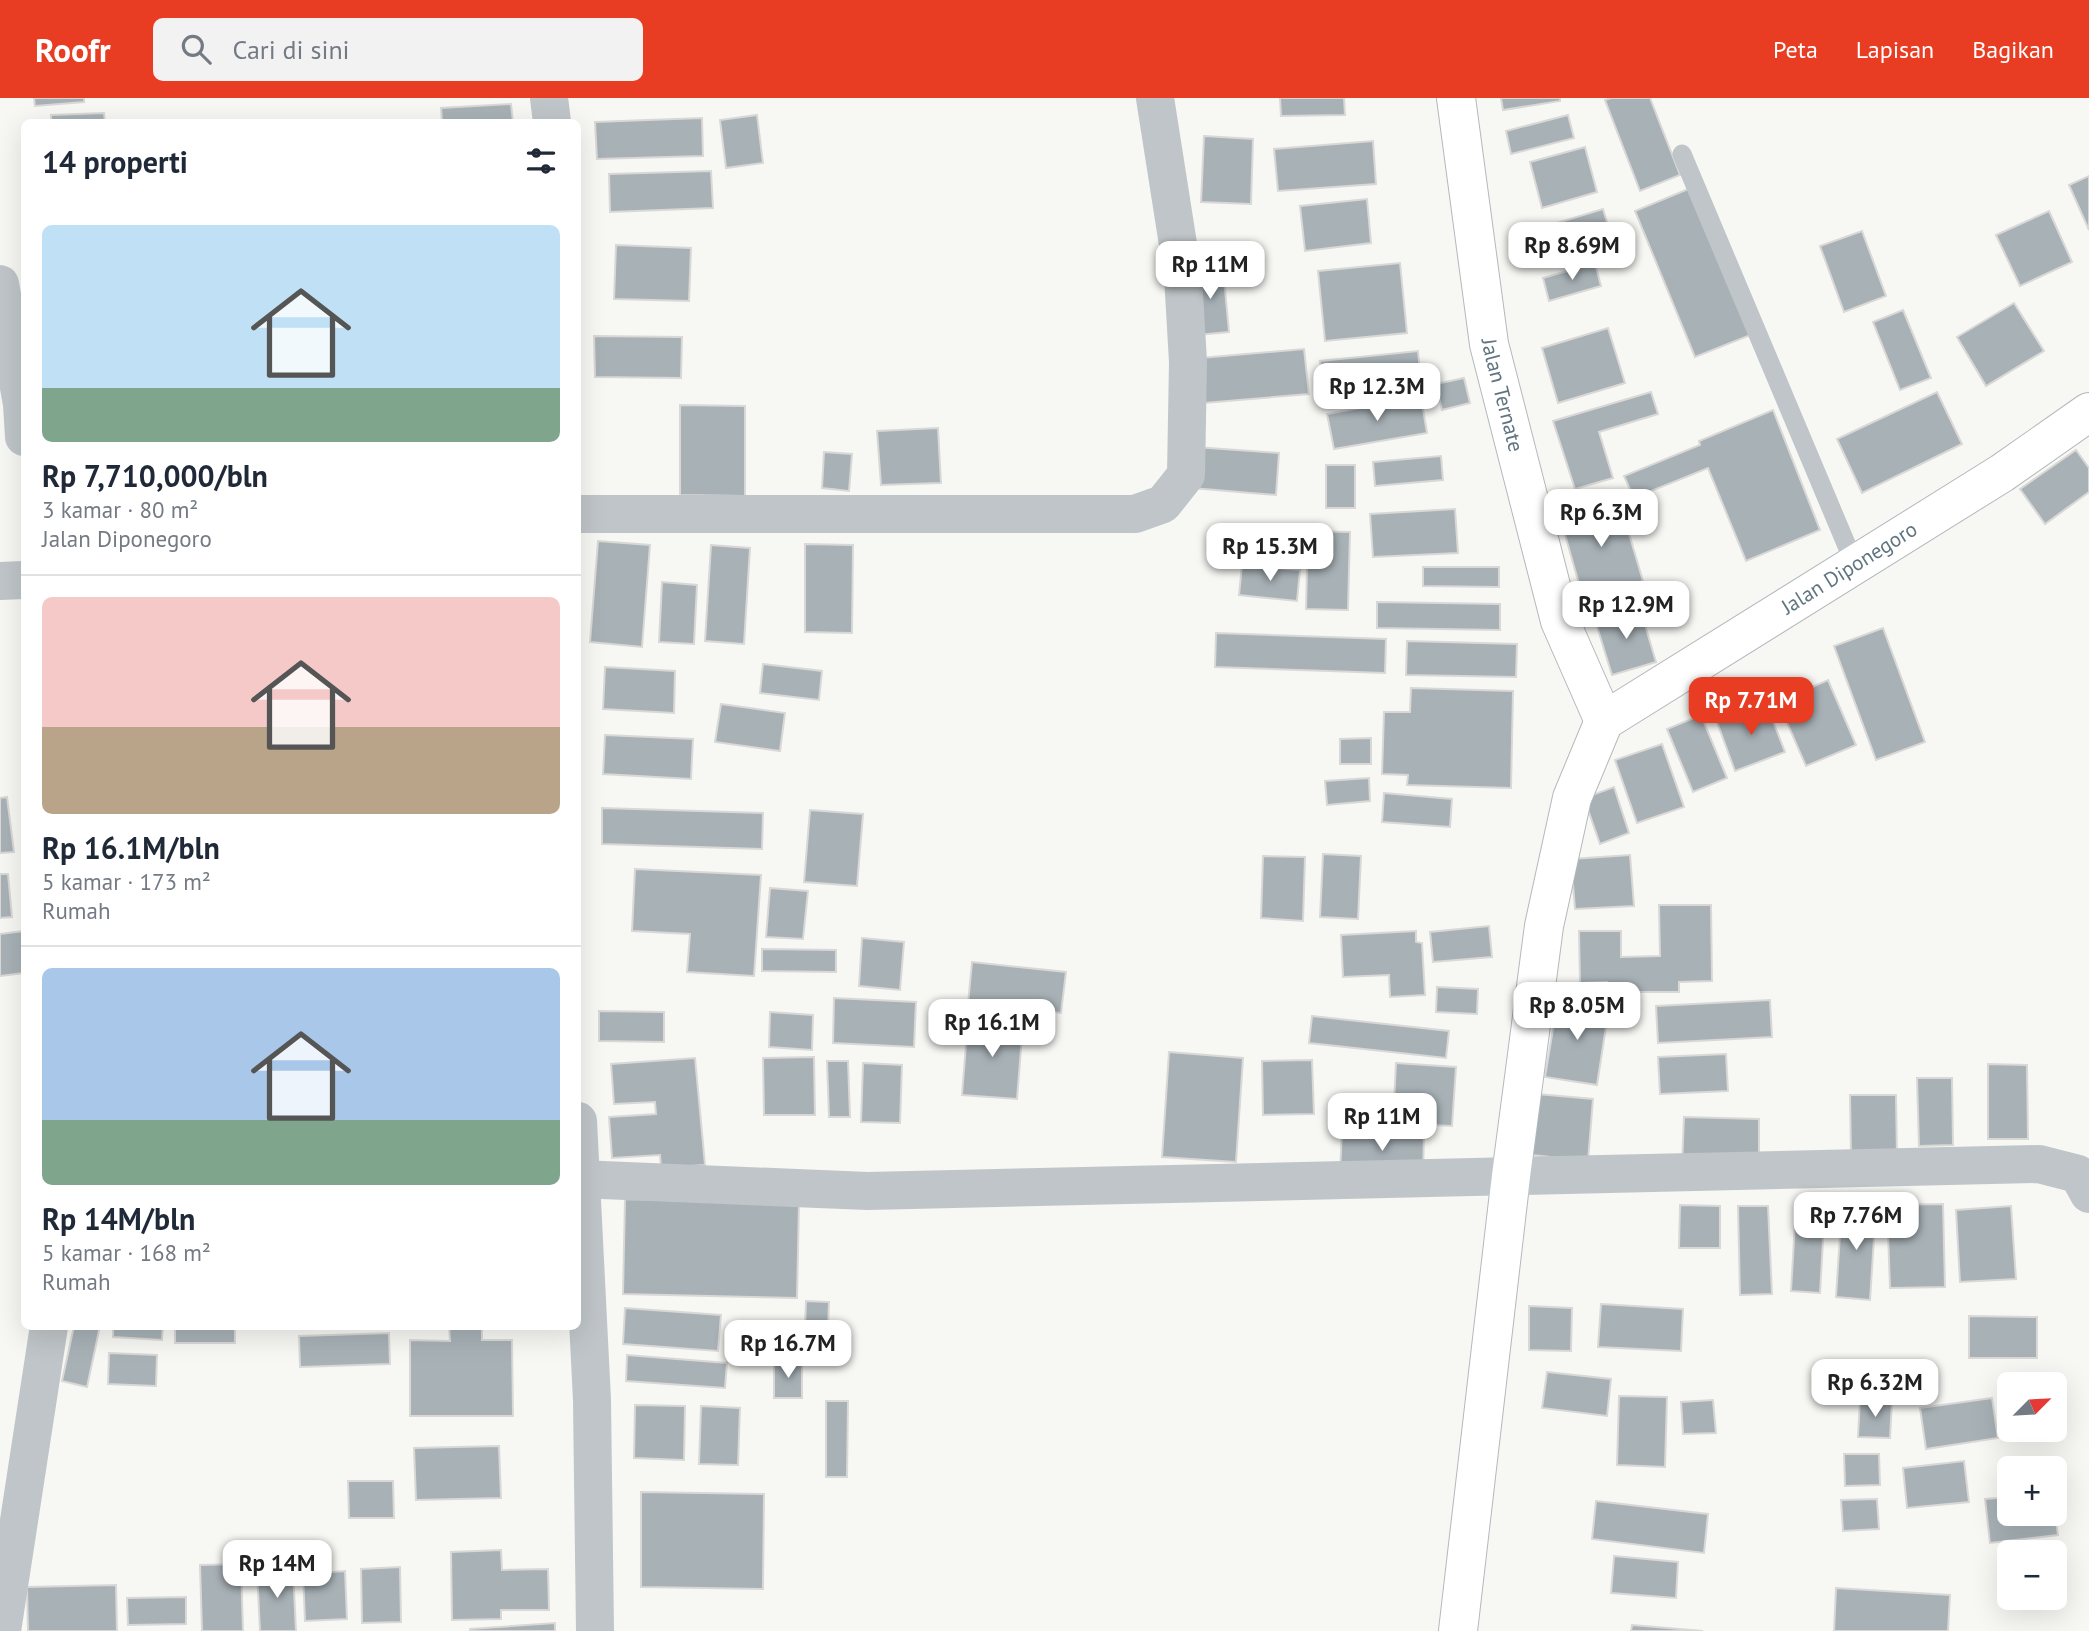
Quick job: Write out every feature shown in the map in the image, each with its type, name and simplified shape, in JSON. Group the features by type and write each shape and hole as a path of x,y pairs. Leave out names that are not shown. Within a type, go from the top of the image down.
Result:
{"main road":[{"name":"Jalan Ternate","path":"1456,98 1489,344 1560,621 1604,720"},
{"name":"Jalan Diponegoro","path":"1604,720 2002,473 2089,412"},
{"path":"1458,1631 1511,1176 1544,926 1572,798 1604,720"}],"street":[{"path":"550,98 552,119"},
{"path":"581,514 1135,514 1163,504 1186,475 1188,362 1183,276 1155,98"},
{"path":"0,284 21,399"},
{"path":"0,581 21,580"},
{"path":"581,1179 868,1191 2039,1164 2078,1174 2089,1194"},
{"path":"581,1226 592,1400 595,1631"},
{"path":"2,1631 47,1330"}],"lane":[{"path":"1682,154 1855,565"}],"building":[{"path":"34,98 84,98 84,102 35,106"},
{"path":"1280,98 1344,98 1345,115 1281,116"},
{"path":"1501,98 1560,98 1560,101 1503,110"},
{"path":"1650,98 1680,175 1640,191 1605,100"},
{"path":"511,104 513,119 442,119 441,108"},
{"path":"104,113 105,119 51,119 51,115"},
{"path":"757,115 763,163 726,168 720,120"},
{"path":"1568,115 1574,138 1511,154 1506,131"},
{"path":"702,118 703,156 597,159 595,122"},
{"path":"1204,136 1253,139 1251,204 1201,202"},
{"path":"1373,141 1376,184 1278,191 1274,149"},
{"path":"1585,147 1597,192 1542,208 1530,162"},
{"path":"711,171 713,208 610,212 609,174"},
{"path":"2089,176 2089,230 2069,185"},
{"path":"1693,187 1753,334 1695,357 1635,211"},
{"path":"1367,199 1371,243 1305,251 1300,206"},
{"path":"1603,209 1611,235 1545,255 1537,229"},
{"path":"2049,211 2072,262 2020,286 1996,235"},
{"path":"1862,231 1886,296 1844,312 1820,246"},
{"path":"616,245 691,248 689,301 614,299"},
{"path":"1400,263 1407,333 1325,341 1318,271"},
{"path":"1595,263 1601,286 1549,301 1543,278"},
{"path":"1223,268 1229,332 1197,335 1192,270"},
{"path":"2014,303 2044,351 1986,386 1957,337"},
{"path":"1903,310 1931,378 1900,390 1873,322"},
{"path":"1608,328 1625,383 1558,403 1542,348"},
{"path":"594,336 682,337 681,378 595,377"},
{"path":"1304,349 1309,394 1192,404 1189,359"},
{"path":"1418,351 1421,381 1324,392 1320,361"},
{"path":"1464,378 1470,403 1442,410 1436,384"},
{"path":"1651,392 1658,414 1599,432 1613,478 1575,489 1553,421"},
{"path":"1937,392 1962,444 1862,493 1837,439"},
{"path":"1421,397 1427,433 1334,449 1327,414"},
{"path":"680,405 745,406 745,496 680,495"},
{"path":"1773,410 1820,530 1746,561 1708,468 1634,498 1624,476 1700,445 1699,441"},
{"path":"938,428 941,483 881,485 877,431"},
{"path":"1195,447 1279,453 1276,495 1192,488"},
{"path":"2076,450 2089,468 2089,492 2045,524 2020,489"},
{"path":"824,452 852,454 849,491 822,488"},
{"path":"1441,456 1443,480 1375,486 1373,462"},
{"path":"1326,465 1355,465 1355,508 1326,508"},
{"path":"1619,500 1643,581 1583,598 1560,517"},
{"path":"1455,509 1458,553 1373,557 1370,514"},
{"path":"1308,531 1350,532 1348,610 1306,609"},
{"path":"598,541 650,545 642,647 590,642"},
{"path":"805,544 853,545 852,633 805,632"},
{"path":"711,545 750,548 744,644 705,641"},
{"path":"1242,565 1300,570 1297,601 1239,595"},
{"path":"1423,567 1499,567 1499,587 1423,586"},
{"path":"662,582 697,585 694,644 659,642"},
{"path":"1377,602 1500,604 1500,630 1377,628"},
{"path":"1640,608 1656,662 1612,675 1595,620"},
{"path":"1883,628 1925,742 1876,760 1834,646"},
{"path":"1216,633 1386,639 1385,673 1215,667"},
{"path":"1407,641 1517,644 1516,677 1406,675"},
{"path":"763,664 822,671 819,700 760,693"},
{"path":"605,667 675,671 674,713 603,709"},
{"path":"1828,680 1856,745 1806,766 1778,702"},
{"path":"1411,688 1513,691 1511,788 1407,785 1408,775 1382,774 1384,712 1410,712"},
{"path":"1766,703 1785,752 1735,771 1717,722"},
{"path":"721,704 785,713 780,751 715,742"},
{"path":"1701,715 1727,778 1693,792 1667,729"},
{"path":"605,735 693,739 691,779 603,774"},
{"path":"1371,738 1371,764 1340,764 1340,739"},
{"path":"1662,744 1684,807 1637,823 1615,760"},
{"path":"1369,778 1370,801 1327,805 1325,781"},
{"path":"1614,787 1629,833 1600,844 1584,798"},
{"path":"1384,793 1452,799 1450,827 1382,822"},
{"path":"7,797 14,852 0,853 0,798"},
{"path":"602,808 763,813 762,849 602,844"},
{"path":"810,810 863,814 857,886 804,882"},
{"path":"1323,854 1361,856 1358,919 1320,917"},
{"path":"1630,855 1634,906 1575,909 1571,859"},
{"path":"1263,856 1305,857 1303,921 1261,918"},
{"path":"635,869 761,875 754,976 687,972 690,934 632,931"},
{"path":"0,874 8,874 12,917 0,918"},
{"path":"770,888 808,891 803,939 766,937"},
{"path":"1659,905 1711,905 1712,981 1679,982 1679,992 1607,992 1607,982 1580,983 1579,931 1621,931 1621,957 1660,956"},
{"path":"1489,926 1492,957 1433,962 1430,932"},
{"path":"21,931 21,973 0,976 0,934"},
{"path":"1416,931 1416,942 1422,943 1425,995 1390,997 1389,975 1343,977 1341,935"},
{"path":"862,938 904,942 900,990 859,986"},
{"path":"762,949 836,950 836,972 762,971"},
{"path":"972,962 1066,972 1061,1013 968,1004"},
{"path":"1437,987 1478,989 1477,1014 1436,1012"},
{"path":"834,998 916,1002 914,1047 833,1043"},
{"path":"1558,999 1609,1007 1597,1085 1545,1077"},
{"path":"1770,1000 1772,1037 1658,1043 1656,1006"},
{"path":"599,1011 664,1012 664,1042 599,1041"},
{"path":"770,1012 813,1015 812,1050 769,1047"},
{"path":"1312,1016 1449,1031 1446,1058 1309,1043"},
{"path":"968,1019 1023,1024 1017,1099 962,1095"},
{"path":"1169,1052 1243,1058 1236,1162 1162,1157"},
{"path":"1726,1054 1728,1091 1660,1094 1658,1057"},
{"path":"814,1057 815,1115 764,1115 763,1058"},
{"path":"695,1058 705,1165 661,1168 660,1155 612,1158 609,1117 656,1114 655,1102 614,1104 611,1064"},
{"path":"1312,1060 1314,1114 1263,1115 1262,1061"},
{"path":"827,1061 848,1061 850,1117 829,1117"},
{"path":"863,1063 902,1065 900,1123 861,1122"},
{"path":"1396,1063 1456,1067 1452,1126 1393,1123"},
{"path":"1988,1064 2027,1065 2028,1139 1988,1139"},
{"path":"1917,1078 1952,1078 1953,1145 1919,1146"},
{"path":"1537,1094 1593,1099 1588,1161 1532,1155"},
{"path":"1850,1095 1896,1095 1897,1158 1851,1157"},
{"path":"1684,1117 1759,1119 1759,1168 1682,1166"},
{"path":"1342,1130 1424,1133 1423,1175 1340,1173"},
{"path":"625,1199 799,1203 797,1298 623,1294"},
{"path":"1842,1204 1876,1207 1870,1300 1836,1297"},
{"path":"1943,1204 1945,1287 1890,1288 1887,1205"},
{"path":"1680,1205 1720,1206 1720,1248 1679,1248"},
{"path":"1796,1205 1825,1206 1820,1293 1791,1291"},
{"path":"1738,1206 1768,1206 1772,1294 1740,1295"},
{"path":"2011,1206 2016,1279 1960,1282 1956,1210"},
{"path":"806,1301 829,1302 827,1352 804,1351"},
{"path":"1601,1304 1683,1309 1681,1351 1598,1347"},
{"path":"1529,1306 1572,1308 1571,1351 1529,1350"},
{"path":"625,1308 721,1315 718,1351 623,1344"},
{"path":"1969,1316 2037,1317 2037,1358 1969,1358"},
{"path":"73,1330 99,1330 87,1387 62,1381"},
{"path":"113,1330 163,1330 162,1340 113,1337"},
{"path":"175,1330 235,1330 235,1343 175,1343"},
{"path":"449,1330 482,1330 482,1340 512,1340 513,1416 410,1416 410,1340 450,1341"},
{"path":"389,1333 390,1364 300,1367 299,1336"},
{"path":"109,1353 157,1355 156,1386 108,1384"},
{"path":"627,1355 727,1363 725,1388 626,1381"},
{"path":"774,1362 802,1362 802,1398 774,1398"},
{"path":"1547,1372 1611,1379 1607,1416 1542,1408"},
{"path":"1619,1396 1667,1397 1665,1467 1617,1465"},
{"path":"1992,1398 1997,1438 1926,1449 1920,1408"},
{"path":"1860,1399 1892,1401 1890,1438 1858,1437"},
{"path":"1713,1400 1716,1433 1683,1434 1681,1402"},
{"path":"826,1401 848,1401 847,1477 826,1477"},
{"path":"635,1405 685,1406 684,1460 634,1458"},
{"path":"701,1406 740,1408 738,1465 699,1464"},
{"path":"499,1446 501,1498 416,1500 414,1448"},
{"path":"1844,1454 1879,1454 1880,1485 1845,1486"},
{"path":"1964,1461 1969,1502 1907,1508 1903,1468"},
{"path":"348,1481 393,1481 394,1518 349,1518"},
{"path":"641,1492 764,1494 763,1589 641,1587"},
{"path":"1997,1498 1997,1526 2057,1526 2058,1535 1997,1540 1990,1543 1985,1499"},
{"path":"1877,1499 1879,1529 1843,1531 1841,1500"},
{"path":"1596,1501 1708,1514 1704,1553 1592,1539"},
{"path":"501,1550 502,1570 548,1569 549,1610 501,1610 501,1619 452,1620 451,1552"},
{"path":"1614,1556 1678,1562 1676,1598 1611,1593"},
{"path":"241,1564 243,1631 202,1631 200,1565"},
{"path":"400,1567 401,1622 362,1623 361,1569"},
{"path":"293,1569 296,1631 260,1631 257,1570"},
{"path":"345,1571 347,1619 305,1621 303,1574"},
{"path":"116,1585 117,1631 28,1631 27,1587"},
{"path":"1836,1588 1950,1595 1948,1631 1834,1631"},
{"path":"186,1597 186,1624 128,1625 127,1598"},
{"path":"555,1623 555,1631 470,1631 470,1629"},
{"path":"1632,1625 1703,1631 1631,1631"}]}
